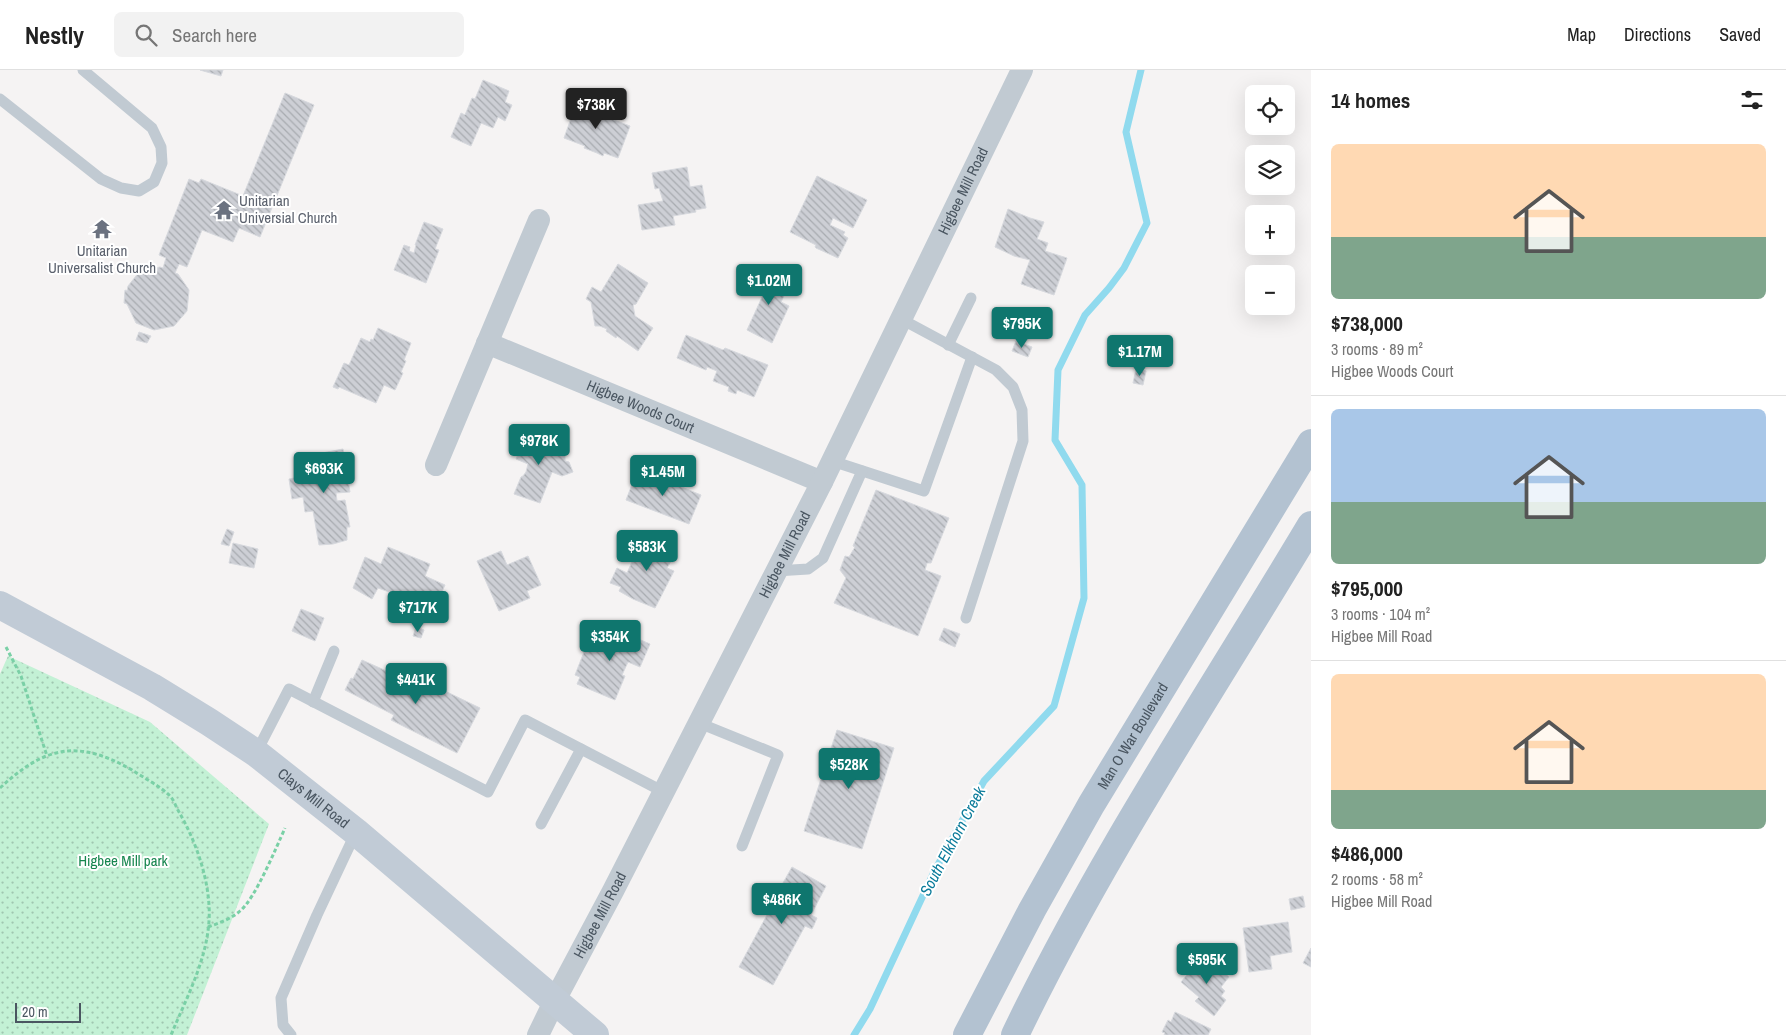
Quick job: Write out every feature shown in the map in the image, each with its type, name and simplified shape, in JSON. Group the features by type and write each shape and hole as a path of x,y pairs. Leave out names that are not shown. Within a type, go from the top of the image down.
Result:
{"main road":[{"name":"Man O War Boulevard","path":"967,1035 1032,910 1091,805 1311,443"},
{"path":"1015,1035 1085,901 1180,739 1311,525"},
{"name":"Clays Mill Road","path":"0,605 152,687 256,753 356,832 596,1035"}],"street":[{"name":"Higbee Mill Road","path":"538,1035 614,891 822,482 1022,70"},
{"path":"436,465 539,220"},
{"name":"Higbee Woods Court","path":"487,343 822,482"}],"lane":[{"path":"0,98 101,179 121,188 139,191 154,182 162,163 161,147 152,128 83,70"},
{"path":"948,344 971,298"},
{"path":"901,319 996,370 1013,388 1022,410 1023,442 966,618"},
{"path":"832,461 924,491 972,357"},
{"path":"776,571 808,569 823,558 862,471"},
{"path":"313,702 334,651"},
{"path":"256,753 289,689 488,792 525,720 664,792"},
{"path":"699,723 778,755 742,846"},
{"path":"541,824 581,749"},
{"path":"290,1035 283,1026 281,998 356,832"}],"path":[{"path":"6,647 21,676 47,756"},
{"path":"0,788 30,764 47,756 82,750 112,759 146,778 170,796 189,830 202,865 209,905 208,927 202,960 171,1035"},
{"path":"208,927 225,921 241,911 253,894 286,828"}],"green space":[{"name":"Higbee Mill park","path":"8,656 150,722 269,824 187,1035 0,1035 0,674"}],"building":[{"path":"200,70 223,70 221,76"},
{"path":"483,80 509,91 505,102 512,105 505,121 498,117 493,128 481,123 471,146 451,137 461,113 465,115 472,98 475,99"},
{"name":"Unitarian Universial Church","path":"285,93 314,105 260,237 239,228 233,242 202,230 187,267 179,264 175,273 178,274 189,290 187,311 174,326 154,330 136,323 127,304 124,303 125,290 127,291 128,286 140,271 163,268 166,258 159,255 189,179 199,183 201,179 243,196"},
{"path":"579,96 591,101 588,107 599,111 598,114 630,126 618,158 604,153 603,156 584,148 585,146 564,138"},
{"path":"687,167 690,187 702,185 706,208 695,210 696,212 673,216 675,225 642,230 638,205 663,201 659,188 655,189 652,173"},
{"path":"817,176 867,200 853,228 833,218 830,225 845,232 843,235 848,238 838,258 816,248 816,245 790,232"},
{"path":"1008,209 1044,222 1037,239 1048,243 1045,251 1067,258 1054,295 1021,284 1030,260 1014,256 995,247"},
{"path":"424,222 443,229 435,249 439,250 426,283 394,270 404,245 410,247 409,251 414,253 415,245"},
{"path":"618,264 648,283 636,304 633,305 635,316 653,328 638,351 617,336 616,338 606,331 607,329 595,326 591,302 586,299 592,287 601,292"},
{"path":"760,269 790,283 781,302 789,306 772,343 747,330 763,295 751,289"},
{"path":"378,328 411,343 404,360 406,361 401,372 403,373 395,390 384,385 376,403 339,387 338,389 333,387 344,363 349,365 361,338 370,342 371,339 373,340"},
{"path":"139,332 151,336 147,343 136,340"},
{"path":"686,335 768,365 754,397 737,390 736,394 728,391 729,387 713,381 717,371 707,367 706,370 677,358"},
{"path":"1016,341 1032,347 1028,357 1012,351"},
{"path":"1136,369 1146,371 1143,385 1133,383"},
{"path":"537,429 544,445 552,448 560,445 565,448 565,461 569,462 573,472 562,476 552,472 540,503 514,494 521,477 526,472 528,464 516,459 521,447 517,438"},
{"path":"343,449 350,492 336,493 337,501 345,500 350,527 347,527 347,540 319,545 313,511 305,512 303,497 292,499 289,479 300,477 296,458"},
{"path":"638,469 701,495 689,524 626,500"},
{"path":"876,490 949,518 931,563 927,563 925,570 941,576 918,636 834,603 846,578 840,570 845,556 849,557 855,547 853,546"},
{"path":"227,529 234,532 229,546 221,544"},
{"path":"645,533 676,548 673,553 675,554 667,568 674,571 655,608 633,599 619,591 621,587 610,583 617,568 627,573"},
{"path":"233,543 258,549 254,568 229,563"},
{"path":"388,547 430,564 425,576 445,585 429,621 402,609 404,606 400,605 401,601 391,596 392,593 378,588 372,599 353,588 365,557 381,564"},
{"path":"501,551 507,565 528,556 541,585 527,591 530,598 499,611 477,561"},
{"path":"301,609 324,618 315,641 292,631"},
{"path":"608,626 650,644 640,667 628,662 622,675 625,676 615,700 577,684 580,677 575,675 591,639 601,643"},
{"path":"416,627 424,630 421,638 413,636"},
{"path":"944,628 960,634 955,647 939,640"},
{"path":"362,660 411,682 414,676 480,708 457,753 391,720 394,715 345,690 351,678 353,679"},
{"path":"837,730 894,748 862,849 804,831"},
{"path":"792,867 826,886 811,915 817,918 812,929 805,926 773,985 739,967 767,915 756,909 765,892 775,897"},
{"path":"1303,896 1305,907 1291,910 1289,899"},
{"path":"1288,922 1292,952 1270,956 1272,969 1249,972 1243,928"},
{"path":"1311,948 1311,967 1303,963"},
{"path":"1203,956 1229,977 1221,987 1225,991 1221,996 1226,1000 1214,1016 1195,1001 1199,997 1181,982"},
{"path":"1175,1012 1211,1029 1208,1035 1164,1035 1165,1033 1162,1032 1168,1020 1171,1022"}],"waterway":[{"name":"South Elkhorn Creek","path":"854,1035 870,1009 934,872 984,781 1054,706 1084,598 1082,485 1055,440 1058,370 1085,315 1124,268 1147,223 1126,132 1141,70"}],"place":[{"name":"Unitarian Universial Church","path":"224,210"},
{"name":"Unitarian Universalist Church","path":"102,229"}]}
